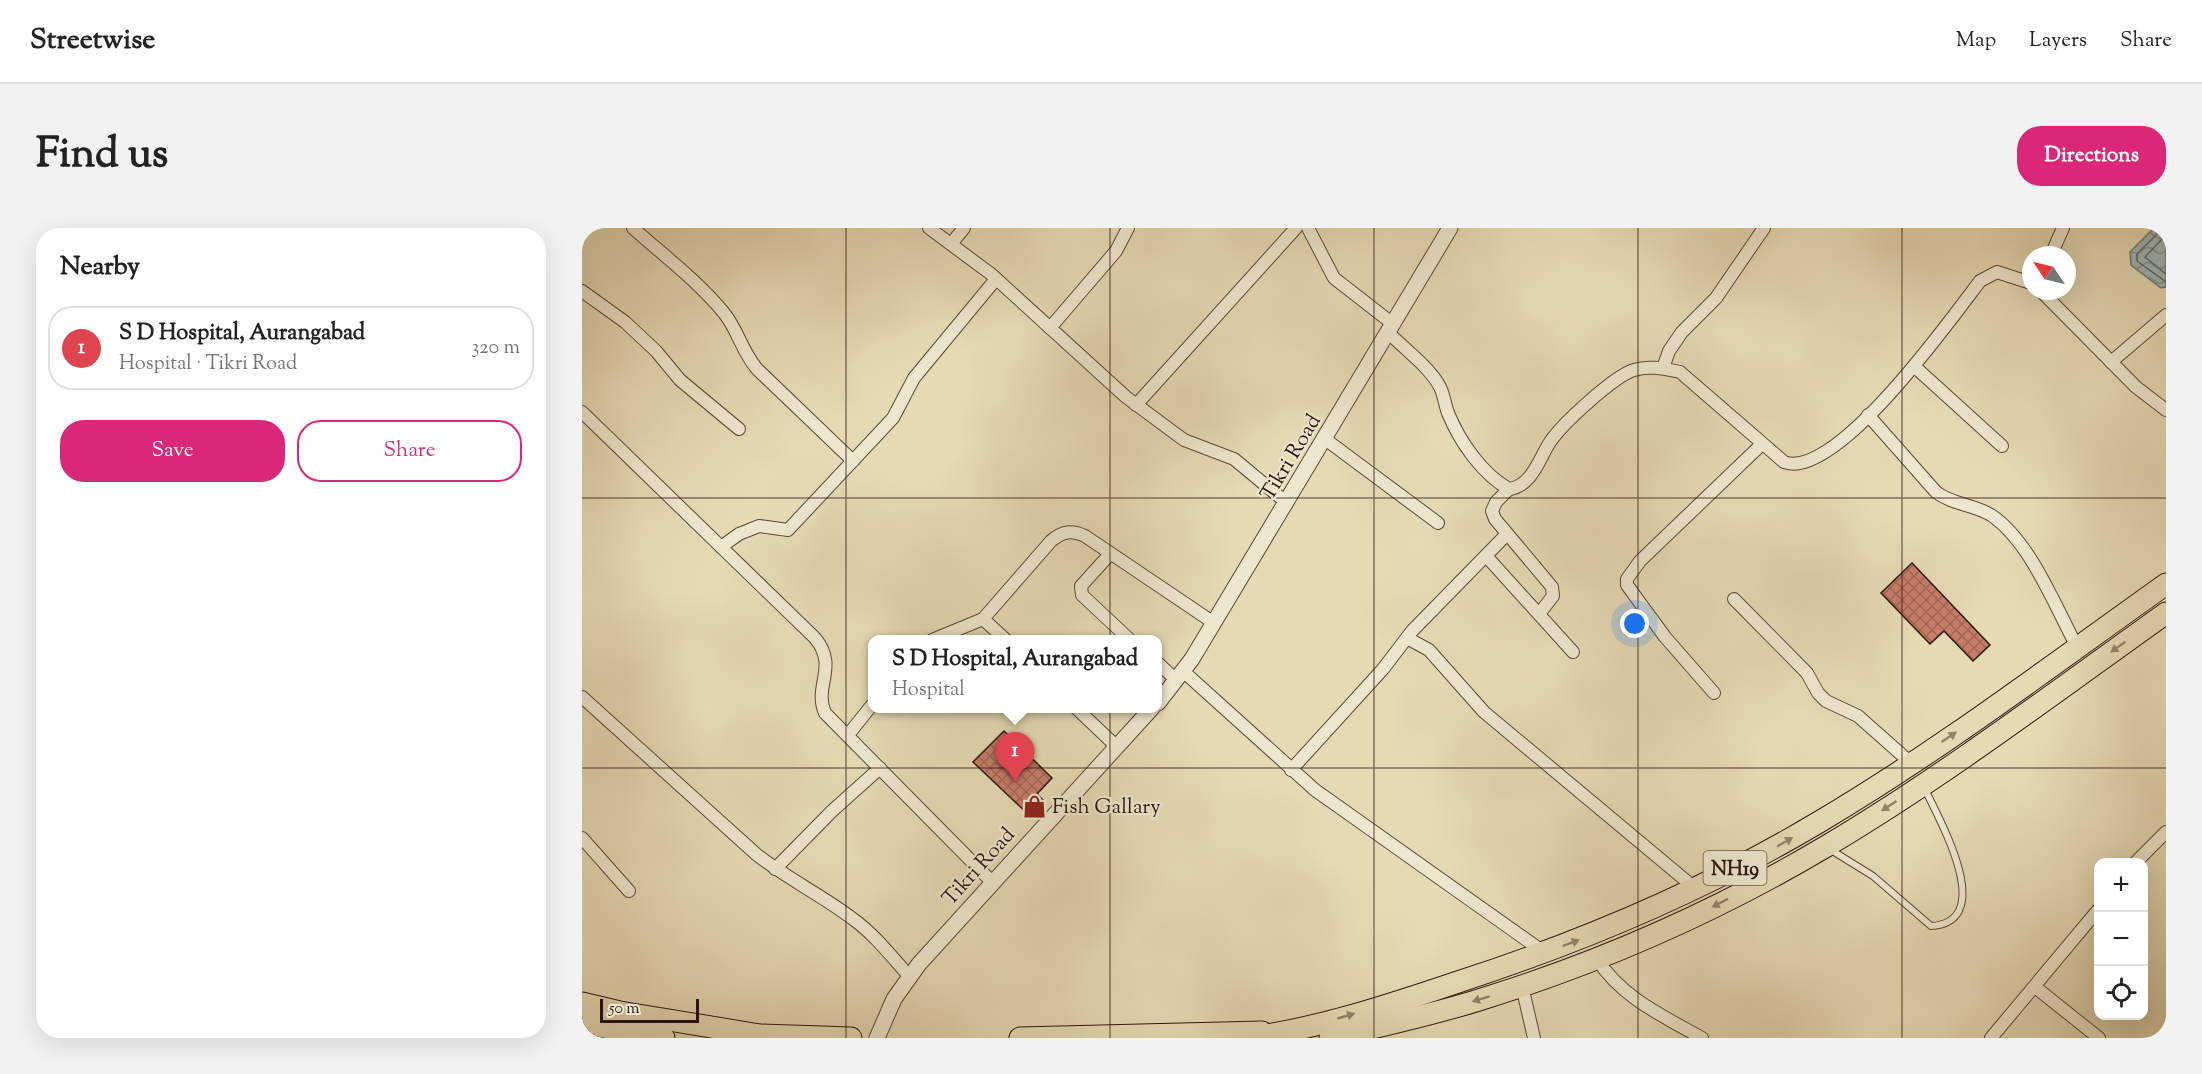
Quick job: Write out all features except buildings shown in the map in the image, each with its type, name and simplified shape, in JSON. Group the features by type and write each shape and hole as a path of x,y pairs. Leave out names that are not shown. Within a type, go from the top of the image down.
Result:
{"highway":[{"name":"NH19","path":"1248,1038 1296,1031 1425,993 1545,953 1696,889 1820,822 1911,763 2166,584"},
{"name":"NH19","path":"1330,1038 1449,1008 1522,986 1597,958 1701,913 1825,848 1923,784 2166,613"},
{"path":"582,1003 620,1012 760,1035 851,1038"},
{"path":"582,1023 664,1038"},
{"path":"1020,1038 1296,1031"}],"street":[{"path":"633,228 718,306 732,325 744,352 757,369 853,461"},
{"path":"929,228 996,279 1137,405 1184,440 1234,459 1287,503"},
{"path":"951,244 964,228"},
{"path":"1050,328 1116,251 1128,228"},
{"path":"1137,405 1296,228"},
{"path":"1308,228 1334,278 1390,328 1434,378 1441,388 1454,425 1470,451 1480,464 1509,489"},
{"name":"Tikri Road","path":"1162,698 1180,676 1214,623 1450,228"},
{"path":"1663,368 1669,351 1682,332 1716,298 1764,228"},
{"path":"2055,246 2063,228"},
{"path":"1539,615 1553,596 1552,587 1507,534 1492,511 1496,502 1509,489 1518,488 1525,482 1557,432 1614,382 1636,369 1663,368 1680,372 1692,380 1784,462 1793,466 1802,464 1827,450 1868,415 1915,367 1980,281 1990,273 1997,272 2022,280"},
{"path":"721,547 740,534 759,526 789,530 893,418 914,378 996,279"},
{"path":"582,291 625,322 656,351 680,380 739,429"},
{"path":"2049,300 2136,387 2166,410"},
{"path":"2111,362 2166,315"},
{"path":"1915,367 2002,446"},
{"path":"582,412 822,648 826,657 822,705 825,713 992,882"},
{"path":"1868,415 1936,492 1948,501 1977,507 2005,526 2030,560 2077,647"},
{"path":"1325,439 1438,523"},
{"path":"1714,693 1652,621 1628,585 1627,579 1640,561 1762,444"},
{"path":"942,635 983,619 1060,533 1073,531 1214,623"},
{"path":"1291,770 1383,669 1407,638 1507,534"},
{"path":"1110,554 1081,586 1082,595 1126,635"},
{"path":"1487,557 1573,652"},
{"path":"1734,599 1807,673 1818,693 1826,701 1858,716 1911,763"},
{"path":"983,619 1001,635"},
{"path":"1407,638 1429,651 1484,712 1696,889"},
{"path":"1162,665 1180,676 1291,770 1545,953"},
{"path":"582,697 775,869 852,918 872,934 909,976"},
{"path":"848,735 868,711"},
{"path":"1081,713 1116,747"},
{"name":"Tikri Road","path":"877,1038 894,999 909,976 1147,713"},
{"path":"775,869 832,811 880,768"},
{"path":"2140,858 2166,832"},
{"path":"582,838 629,891"},
{"path":"1991,1038 2096,912"},
{"path":"1597,958 1609,978 1626,993 1702,1038"},
{"path":"1522,986 1534,1038"},
{"path":"2035,987 2099,1038"}],"lane":[{"path":"1825,848 1873,876 1920,919 1931,926 1950,921 1960,911 1964,887 1954,855 1923,784"}],"water":[{"path":"2154,228 2166,228 2166,287 2161,288 2131,265 2130,252"}],"place":[{"name":"S D Hospital, Aurangabad","path":"1015,782"},
{"name":"Fish Gallary","path":"1034,806"}]}
